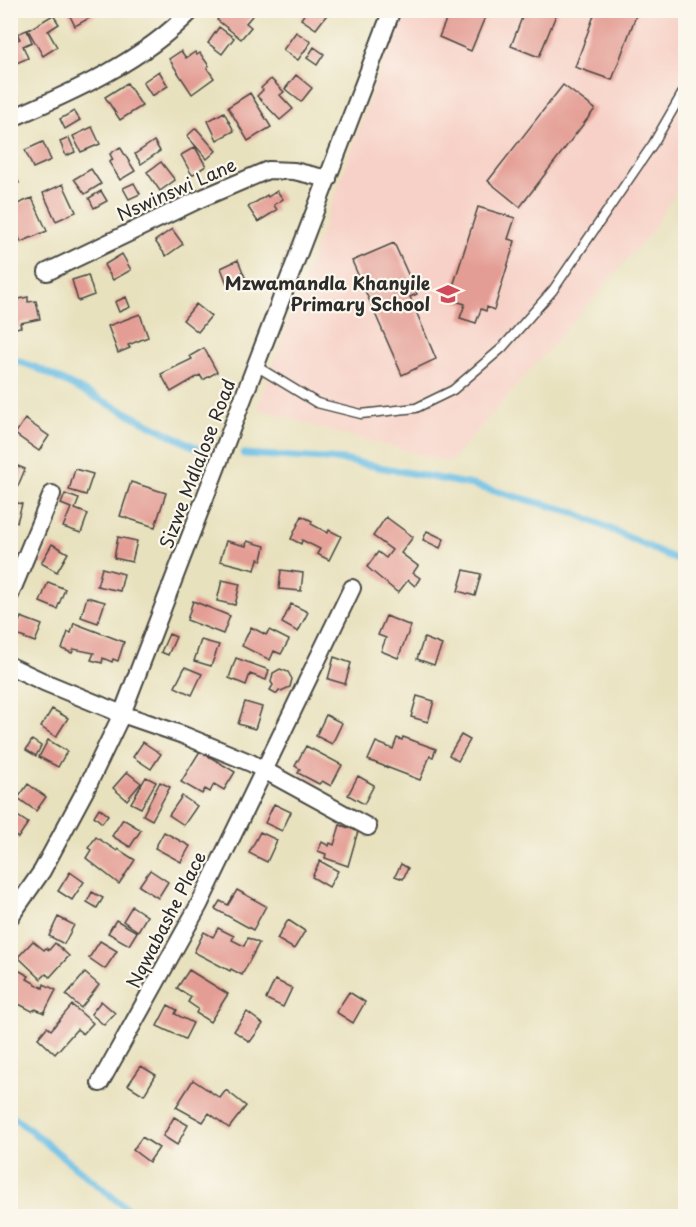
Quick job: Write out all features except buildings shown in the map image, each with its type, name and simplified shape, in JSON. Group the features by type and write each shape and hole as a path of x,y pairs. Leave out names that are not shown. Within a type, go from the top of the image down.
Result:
{"street":[{"path":"10,119 62,97 146,51 192,10"},
{"name":"Sizwe Mdlalose Road","path":"10,917 42,871 86,789 122,714 392,10"},
{"name":"Nswinswi Lane","path":"47,272 200,199 268,170 294,171 328,179"},
{"path":"10,595 52,494"},
{"name":"Nqwabashe Place","path":"100,1083 199,905 352,588"},
{"path":"10,666 122,714 203,743 250,763 368,827"}],"lane":[{"path":"255,366 317,403 361,414 416,408 453,390 502,348 553,290 653,144 686,87"}],"shaded area":[{"name":"Mzwamandla Khanyile Primary School","path":"402,11 685,11 685,177 651,232 450,462 331,431 257,408"}],"waterway":[{"path":"10,358 37,368 205,452"},
{"path":"244,454 343,460 472,485 573,512 686,564"},
{"path":"10,1114 136,1216"}],"place":[{"name":"Mzwamandla Khanyile Primary School","path":"448,294"}]}
